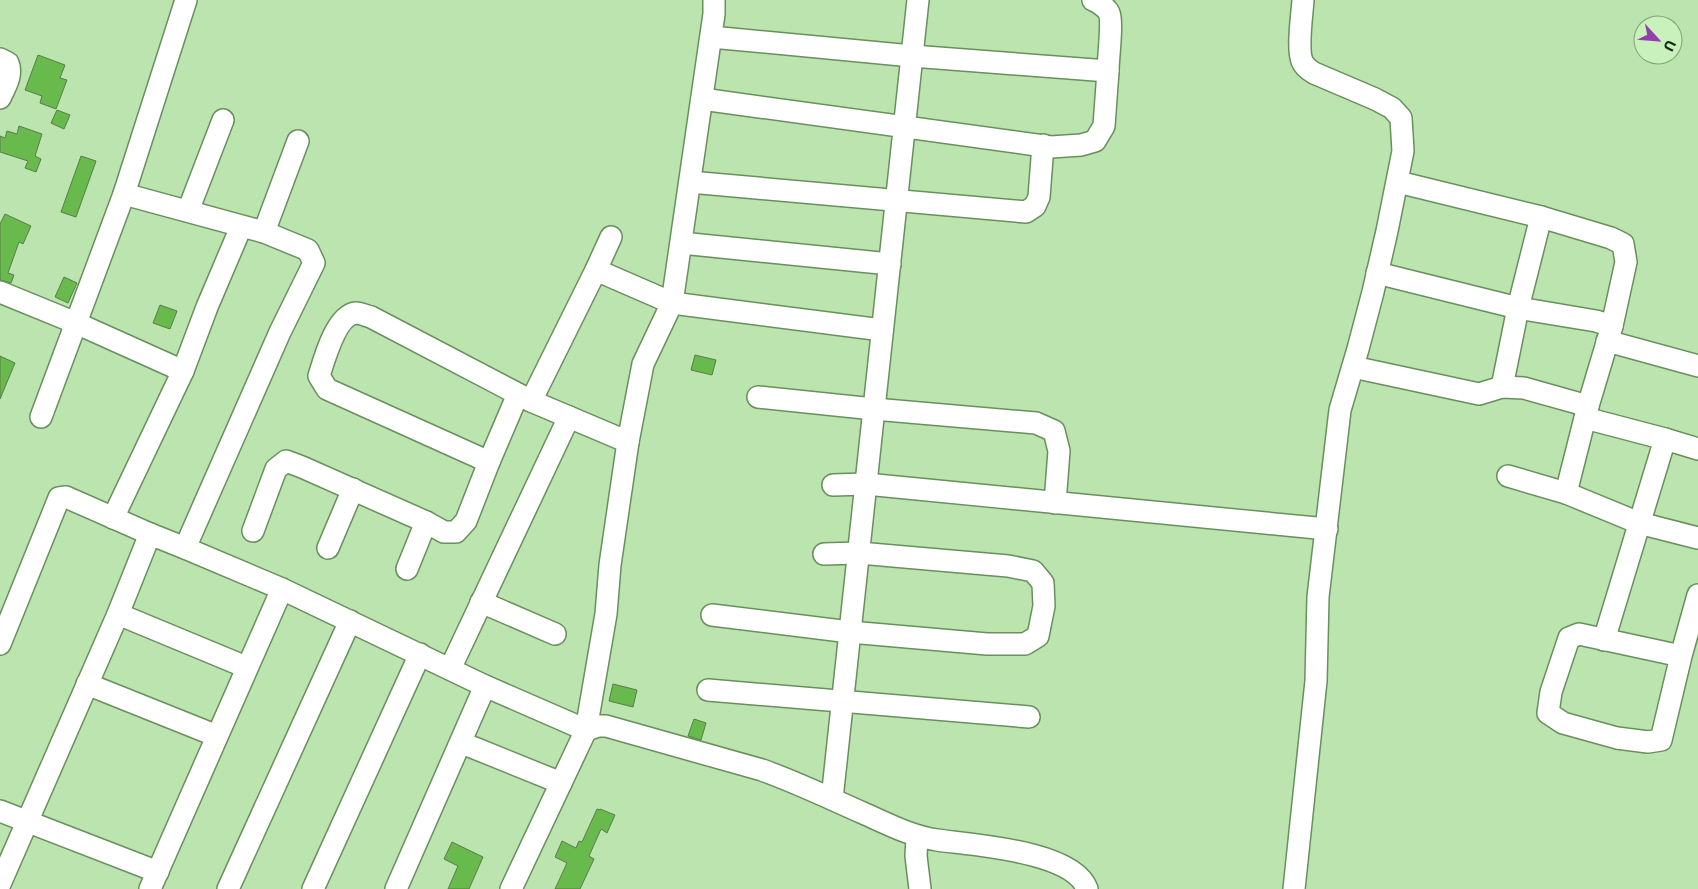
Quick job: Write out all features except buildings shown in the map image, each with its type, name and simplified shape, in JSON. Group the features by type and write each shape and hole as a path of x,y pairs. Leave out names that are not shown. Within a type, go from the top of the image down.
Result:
{"street":[{"path":"41,416 124,194 186,0"},
{"path":"511,889 586,730 606,614 610,565 628,442 643,364 672,303 711,38 714,0"},
{"path":"832,799 918,0"},
{"path":"702,100 1043,145 1081,145 1095,141 1104,126 1110,28 1109,13 1098,2 1093,0"},
{"path":"1294,889 1316,681 1318,597 1340,410 1377,273 1398,182 1403,151 1403,132 1400,118 1392,108 1368,95 1314,73 1302,61 1303,0"},
{"path":"711,38 1108,71"},
{"path":"0,58 8,63 11,68 0,98"},
{"path":"188,211 223,120"},
{"path":"264,232 298,141"},
{"path":"690,182 1026,212 1035,206 1039,197 1043,145"},
{"path":"1398,182 1541,217 1611,238 1623,244 1626,262 1610,333 1566,493"},
{"path":"124,194 264,232 308,250 314,263 280,332 185,548"},
{"path":"1502,386 1518,308 1541,217"},
{"path":"112,518 183,371 207,307 242,227"},
{"path":"254,531 276,469 286,461 426,522 444,532 456,532 466,522 489,462 596,270 611,237"},
{"path":"681,243 890,264"},
{"path":"596,270 672,303 882,330"},
{"path":"1377,273 1518,308 1596,321 1610,333 1698,366"},
{"path":"0,292 76,323 183,371"},
{"path":"489,462 327,389 319,376 330,343 346,318 356,313 371,317 525,397 628,442"},
{"path":"1353,367 1478,394 1502,386 1524,388 1587,412 1698,449"},
{"path":"758,397 1036,423 1054,431 1059,451 1054,503"},
{"path":"450,669 569,417"},
{"path":"1604,640 1666,439"},
{"path":"1508,476 1566,493 1639,523 1698,538"},
{"path":"833,485 866,484 1327,529"},
{"path":"328,548 353,490"},
{"path":"0,644 59,498 66,497 282,588 485,686 586,730 598,726 606,726 762,770 917,837 975,844 1040,857 1055,862 1073,872 1086,884 1088,889"},
{"path":"407,569 426,522"},
{"path":"0,884 118,614 150,534"},
{"path":"712,615 850,632 987,644 1024,644 1038,636 1044,606 1043,583 1033,571 1008,566 859,553 824,554"},
{"path":"0,812 28,822 154,881 282,588"},
{"path":"1681,656 1579,634 1569,638 1551,692 1548,713 1564,723 1617,738 1648,742 1661,740 1698,595"},
{"path":"482,602 555,634"},
{"path":"118,614 246,667"},
{"path":"228,889 350,621"},
{"path":"313,889 420,654"},
{"path":"87,684 217,736"},
{"path":"396,889 485,686"},
{"path":"708,690 1029,717"},
{"path":"462,742 561,783"},
{"path":"917,837 916,856 920,889"}]}
